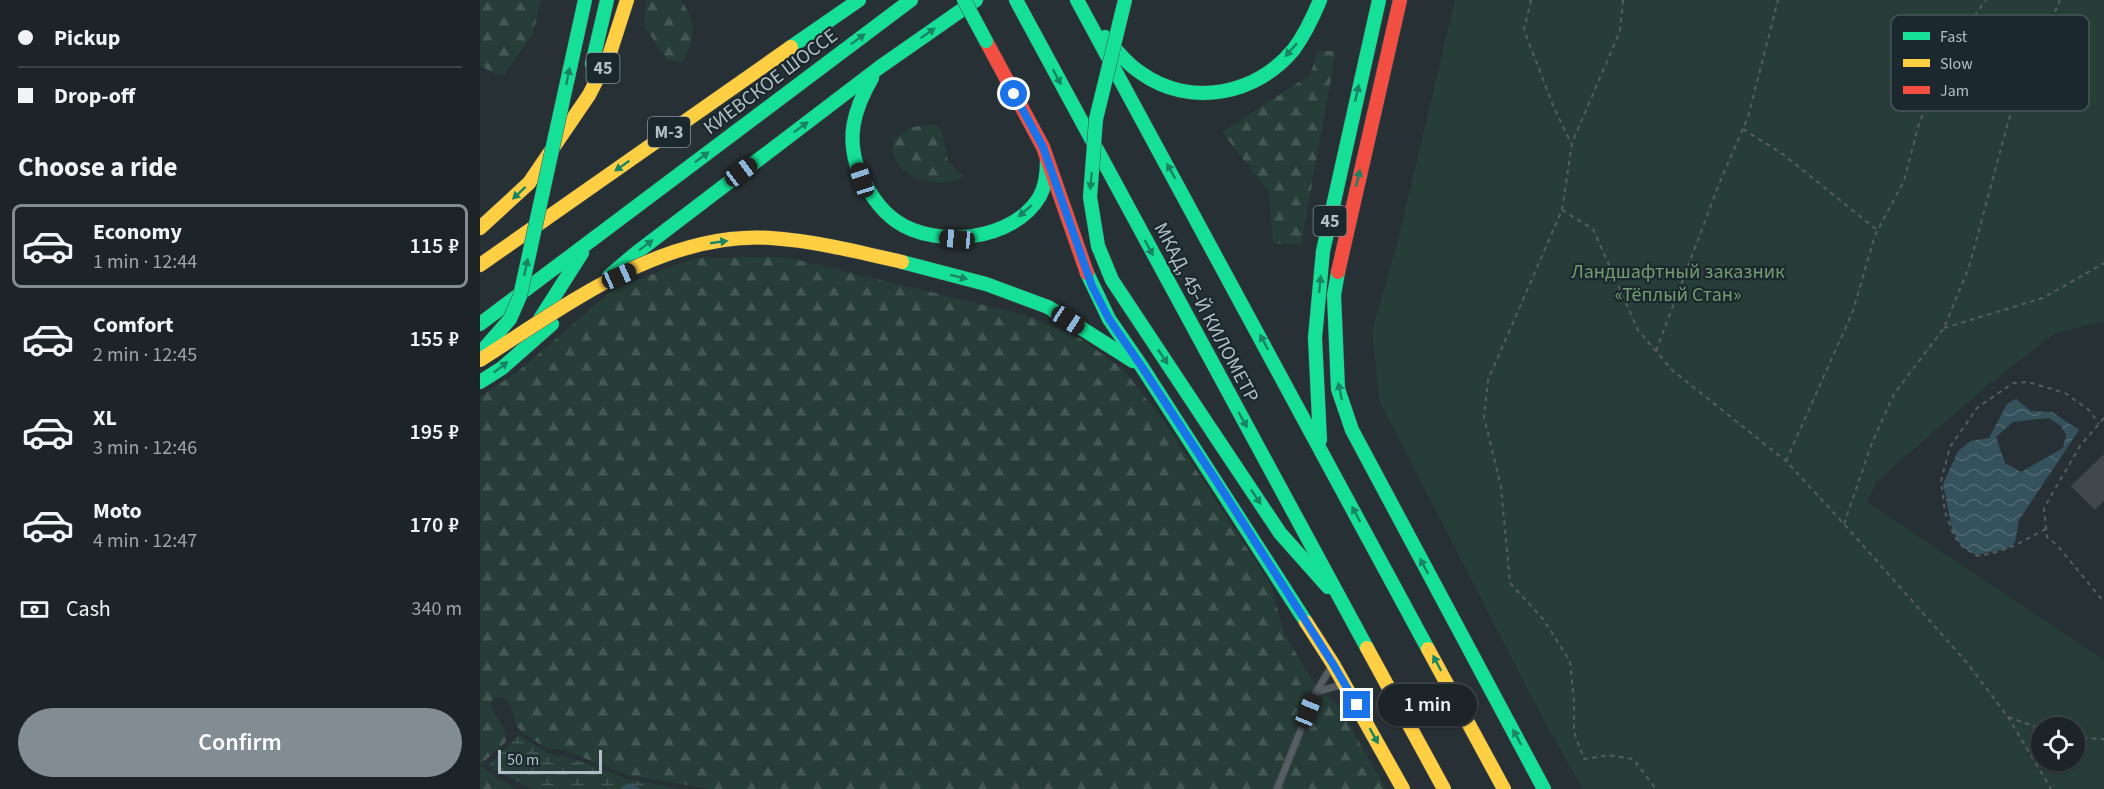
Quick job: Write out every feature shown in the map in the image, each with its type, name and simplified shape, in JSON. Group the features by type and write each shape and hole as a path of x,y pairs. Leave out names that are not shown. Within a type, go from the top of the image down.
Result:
{"main road":[{"path":"480,353 510,319 519,296 585,0"},
{"path":"480,228 529,183 565,129 594,60 607,0"},
{"name":"45","path":"565,129 589,95 609,56 627,0"},
{"name":"КИЕВСКОЕ ШОССЕ","path":"480,265 859,0"},
{"name":"КИЕВСКОЕ ШОССЕ","path":"480,324 911,0"},
{"path":"964,0 1043,147 1092,286 1109,319 1333,664 1403,789"},
{"path":"480,382 502,368 636,253 880,67 976,0"},
{"name":"МКАД, 45-Й КИЛОМЕТР","path":"1016,0 1444,789"},
{"path":"1078,0 1125,60 1146,78 1167,88 1213,95 1238,90 1256,82 1273,69 1306,32 1320,0"},
{"name":"МКАД, 45-Й КИЛОМЕТР","path":"1078,0 1504,789"},
{"path":"1125,0 1096,119 1090,197 1098,246 1112,280 1280,533 1344,605"},
{"name":"45","path":"1320,447 1315,338 1323,251 1379,0"},
{"path":"1400,0 1343,244 1334,295 1338,389 1352,430 1544,789"},
{"path":"880,67 861,96 852,116 851,138 862,180 873,201 888,216 907,228 932,237 957,239 981,236 1005,226 1026,212 1040,195 1047,176 1047,160"},
{"path":"480,360 619,276 674,251 718,241 770,237 824,244 986,284 1048,307 1142,367"},
{"path":"521,350 589,242"}],"lane":[{"path":"1277,789 1316,692 1333,664"},
{"path":"1316,692 1345,684"}],"path":[{"path":"1531,0 1524,30 1554,108 1572,143"},
{"path":"1623,0 1620,32 1572,143 1562,210 1488,380 1484,417 1501,488 1510,583 1543,619 1570,661 1574,732 1584,759 1609,755 1633,759 1656,789"},
{"path":"1656,351 1719,184 1748,117 1778,0"},
{"path":"1975,15 1986,0"},
{"path":"2054,15 2060,0"},
{"path":"1786,461 1853,311 1877,230 1904,181 1924,111"},
{"path":"1844,524 1872,443 1894,394 1944,328 1968,267 2012,111"},
{"path":"1743,129 1784,155 1877,230"},
{"path":"1562,210 1593,229 1638,330 1672,370 1786,461 1844,524 1968,664 2008,717 2051,789"},
{"path":"1944,328 2043,298 2104,263"},
{"path":"2046,529 2015,546 1996,553 1977,556 1963,547 1954,536 1945,512 1941,481 1950,447 1977,408 2013,383 2028,382 2065,393 2089,410 2099,424"},
{"path":"2104,418 2080,446 2044,508 2047,537 2057,545 2104,602"},
{"path":"2008,717 2031,725"},
{"path":"2085,738 2104,739"}],"green space":[{"path":"480,0 541,0 533,33 505,74 496,75 480,65"},
{"path":"646,0 681,0 686,9 693,32 690,46 681,63 667,59 644,26"},
{"name":"Ландшафтный заказник «Тёплый Стан»","path":"1455,0 2104,0 2104,321 2055,333 1987,386 1877,481 1867,502 2104,660 2104,789 1583,789 1545,723 1379,400 1372,331 1398,240"},
{"path":"1318,51 1336,51 1301,244 1273,244 1269,192 1222,132 1310,75"},
{"path":"935,124 942,131 948,162 963,176 952,181 927,182 915,178 897,162 893,152 894,139 912,127"},
{"path":"786,257 1025,315 1081,339 1123,369 1166,424 1271,585 1284,633 1315,685 1339,707 1386,789 710,789 623,774 567,751 547,748 522,733 517,726 509,702 503,697 495,698 490,704 506,734 506,742 480,765 480,397 521,369 614,289 694,258"},
{"path":"519,735 548,753 583,762 628,779 681,789 532,789 488,766"},
{"path":"480,766 516,789 480,789"}],"water":[{"path":"2016,399 2031,411 2052,412 2079,430 2019,520 2015,543 2006,549 1976,555 1961,546 1952,529 1943,484 1958,451 1971,441 1989,438 2007,404","holes":["2048,418 2061,426 2066,435 2063,448 2021,472 2005,463 1996,437 2013,422"]}],"building":[{"path":"2104,454 2104,501 2095,510 2071,486"}],"waterway":[{"path":"623,789 628,786 637,789"}],"traffic: fast":[{"path":"483,350 510,319 520,296 585,0"},
{"path":"592,64 607,0"},
{"path":"791,47 859,0"},
{"path":"480,324 911,0"},
{"path":"964,0 986,41"},
{"path":"609,276 880,67 976,0"},
{"path":"1016,0 1367,648"},
{"path":"1077,0 1428,649"},
{"path":"1125,0 1096,119 1090,197 1098,246 1112,280 1212,431"},
{"path":"1105,37 1131,65 1160,84 1201,93 1222,91 1242,86 1279,65 1298,43 1320,0"},
{"path":"1320,440 1315,338 1323,251 1379,0"},
{"path":"872,78 856,113 852,136 855,161 863,181 880,206 896,221 913,230 932,235 973,236 994,231 1012,223 1028,211 1040,196 1046,178 1047,160"},
{"path":"538,322 582,253"},
{"path":"902,262 986,284 1048,307 1133,361"},
{"path":"1338,272 1334,295 1338,389 1352,430 1544,789"},
{"path":"1087,273 1109,319 1306,622"},
{"path":"480,382 502,368 552,324"},
{"path":"1212,431 1280,533 1328,587"}],"traffic: slow":[{"path":"480,228 529,183 589,95 609,56 627,0"},
{"path":"480,265 791,47"},
{"path":"480,360 582,295 654,259 692,246 731,239 788,239 902,262"},
{"path":"1306,622 1333,664 1403,789"},
{"path":"1367,648 1444,789"},
{"path":"1428,649 1504,789"}],"traffic: jam":[{"path":"1338,272 1400,0"},
{"path":"986,41 1043,147 1087,273"}],"route":[{"path":"1014,94 1043,147 1092,286 1109,319 1219,485 1357,705"}]}
